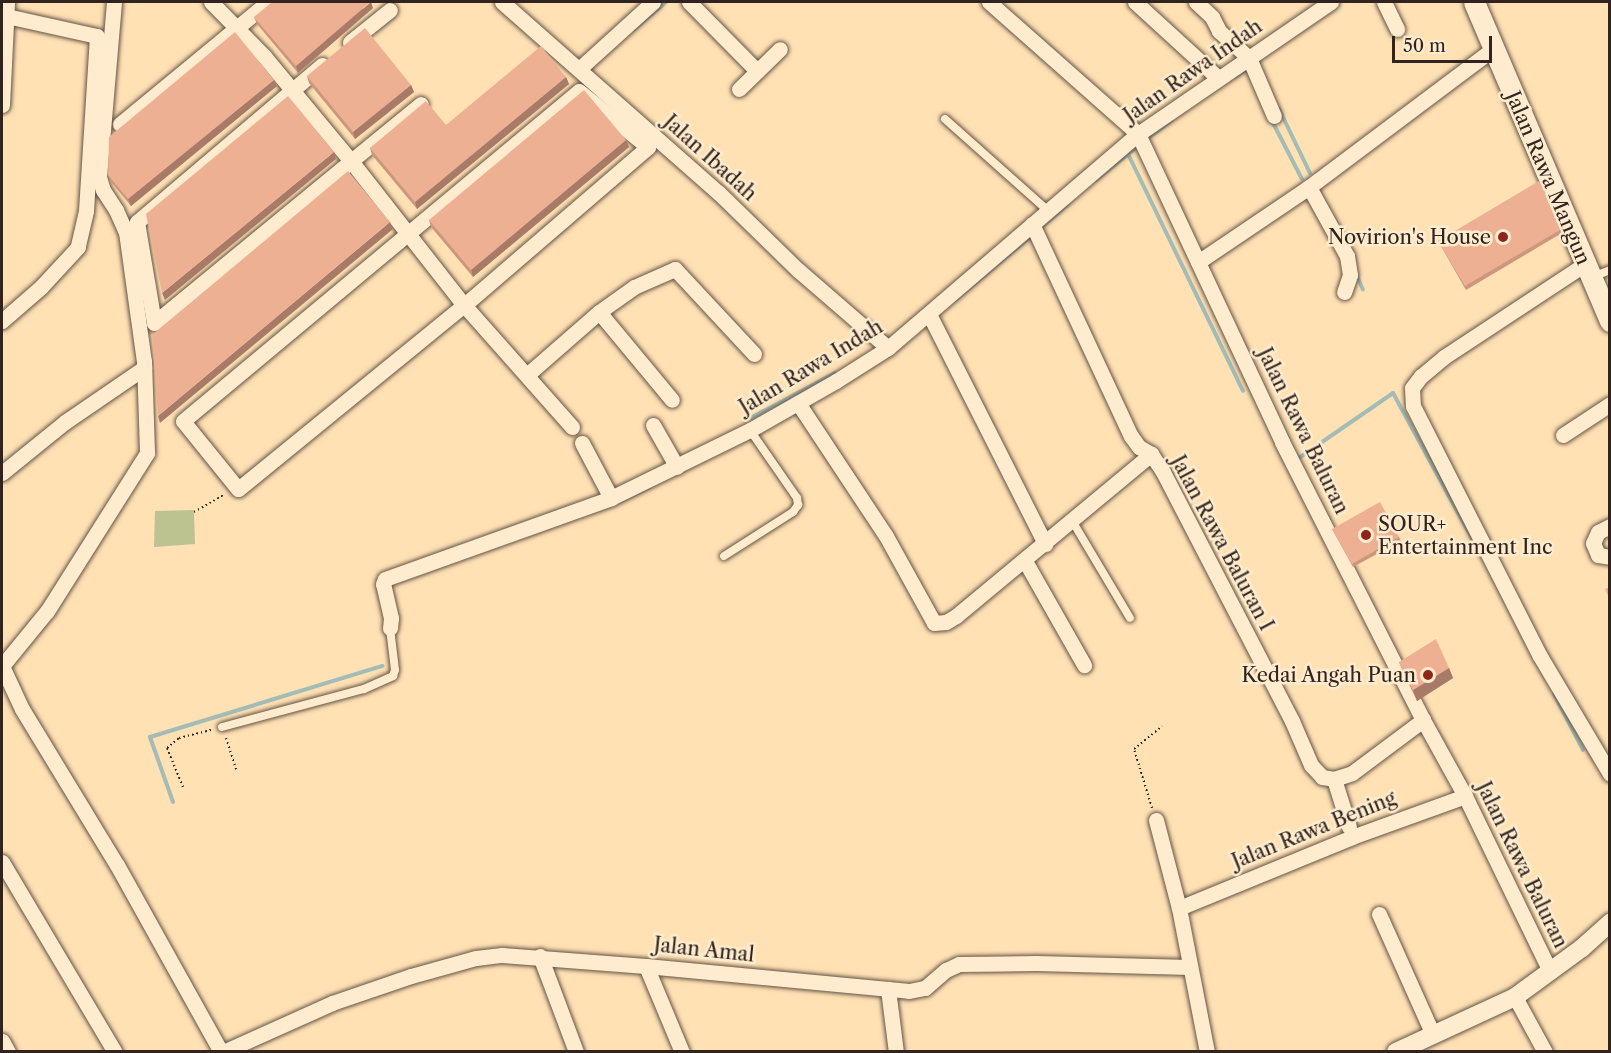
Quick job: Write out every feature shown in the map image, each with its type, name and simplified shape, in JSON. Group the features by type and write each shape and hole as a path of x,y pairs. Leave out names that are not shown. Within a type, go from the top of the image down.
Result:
{"main road":[{"name":"Jalan Rawa Mangun","path":"1474,2 1493,50 1595,271 1609,319"}],"street":[{"path":"114,2 99,177 126,232 144,368 147,453 46,611 2,666 22,709 117,865 222,1052"},
{"path":"211,2 237,27 292,90 464,304 528,374 572,427"},
{"path":"120,124 268,2"},
{"name":"Jalan Ibadah","path":"502,2 719,193 798,270 888,348"},
{"path":"579,69 653,2"},
{"path":"689,2 757,71"},
{"path":"989,2 1138,134"},
{"path":"1135,2 1217,77"},
{"path":"1196,2 1212,17 1219,31 1249,58 1274,116"},
{"name":"Jalan Rawa Indah","path":"390,628 391,618 383,584 385,579 611,498 750,430 798,403 888,348 1032,224 1046,209 1138,134 1217,77 1249,58 1330,2"},
{"path":"1384,2 1397,29"},
{"path":"390,10 137,222 154,323 421,104"},
{"path":"2,105 5,11 97,36 86,212 78,247 42,286 2,321"},
{"path":"739,89 780,49"},
{"path":"1198,262 1309,187 1493,50"},
{"path":"579,91 648,147 464,304 238,489 183,422 408,232 579,91"},
{"name":"Jalan Rawa Baluran","path":"1138,134 1282,442 1423,720 1465,796 1550,971"},
{"path":"1309,187 1347,256 1350,274 1344,292"},
{"name":"Jalan Rawa Baluran I","path":"1032,224 1131,436 1139,447 1151,454 1163,472 1277,693 1311,765 1322,777 1334,779"},
{"path":"528,374 599,312 634,287 675,269 754,354"},
{"path":"1595,271 1444,357 1421,376 1412,388 1413,406 1540,656 1610,774"},
{"path":"599,312 672,400"},
{"path":"929,314 1045,544"},
{"path":"2,473 65,422 144,368"},
{"path":"798,403 886,536 934,623 946,622 956,616 1151,454"},
{"path":"1563,435 1610,404"},
{"path":"653,425 677,467"},
{"path":"582,443 611,498"},
{"path":"1610,526 1598,532 1593,543 1598,555 1610,557"},
{"path":"1024,561 1084,665"},
{"path":"1349,827 1334,779 1352,773 1423,720"},
{"name":"Jalan Rawa Bening","path":"1179,908 1352,837 1465,796"},
{"path":"1156,820 1179,908 1207,1052"},
{"path":"2,862 115,1052"},
{"path":"1379,914 1433,1035"},
{"path":"1396,1052 1515,997 1610,923"},
{"name":"Jalan Amal","path":"222,1052 332,1003 411,976 476,958 502,955 540,956 909,992 925,988 946,970 959,964 1036,963 1190,967"},
{"path":"540,956 576,1052"},
{"path":"646,966 682,1052"},
{"path":"888,989 896,1052"},
{"path":"1515,997 1545,1052"},
{"path":"2,1041 8,1052"}],"lane":[{"path":"945,119 1046,209"},
{"path":"724,556 793,512 798,505 797,498 750,430"},
{"path":"1071,519 1130,618"},
{"path":"222,727 364,689 393,676 395,670 390,628"}],"path":[{"path":"194,512 236,487"},
{"path":"1156,820 1134,749 1162,726"},
{"path":"183,788 167,748 179,738 222,727 236,769"}],"green space":[{"path":"194,510 195,544 154,547 155,511"}],"building":[{"path":"272,2 370,2 296,66 254,17"},
{"path":"365,28 411,85 353,132 307,76"},
{"path":"235,32 274,80 128,199 108,175 109,137"},
{"path":"541,46 566,77 415,202 370,148 426,101 446,125"},
{"path":"584,90 626,140 471,270 429,220"},
{"path":"288,96 334,152 162,293 146,214"},
{"path":"348,171 390,222 158,416 152,335"},
{"name":"Novirion's House","path":"1539,181 1565,227 1465,286 1438,241"},
{"name":"SOUR+ Entertainment Inc","path":"1380,502 1399,537 1352,564 1332,529"},
{"path":"1610,587 1610,600 1605,589"},
{"name":"Kedai Angah Puan","path":"1436,639 1449,668 1413,690 1399,662"}],"waterway":[{"path":"633,30 666,2"},
{"path":"1235,77 1247,69"},
{"path":"1279,109 1310,173"},
{"path":"1151,136 1172,120"},
{"path":"1272,121 1302,179"},
{"path":"1096,180 1133,150"},
{"path":"1128,154 1243,391"},
{"path":"1044,225 1068,204"},
{"path":"955,300 1030,237"},
{"path":"1356,274 1363,290"},
{"path":"745,421 835,373"},
{"path":"1296,460 1393,393 1474,542"},
{"path":"619,502 650,487"},
{"path":"173,802 150,737 382,666"},
{"path":"1554,694 1583,750"}],"place":[{"name":"Novirion's House","path":"1503,237"},
{"name":"SOUR+ Entertainment Inc","path":"1366,535"},
{"name":"Kedai Angah Puan","path":"1428,675"}]}
